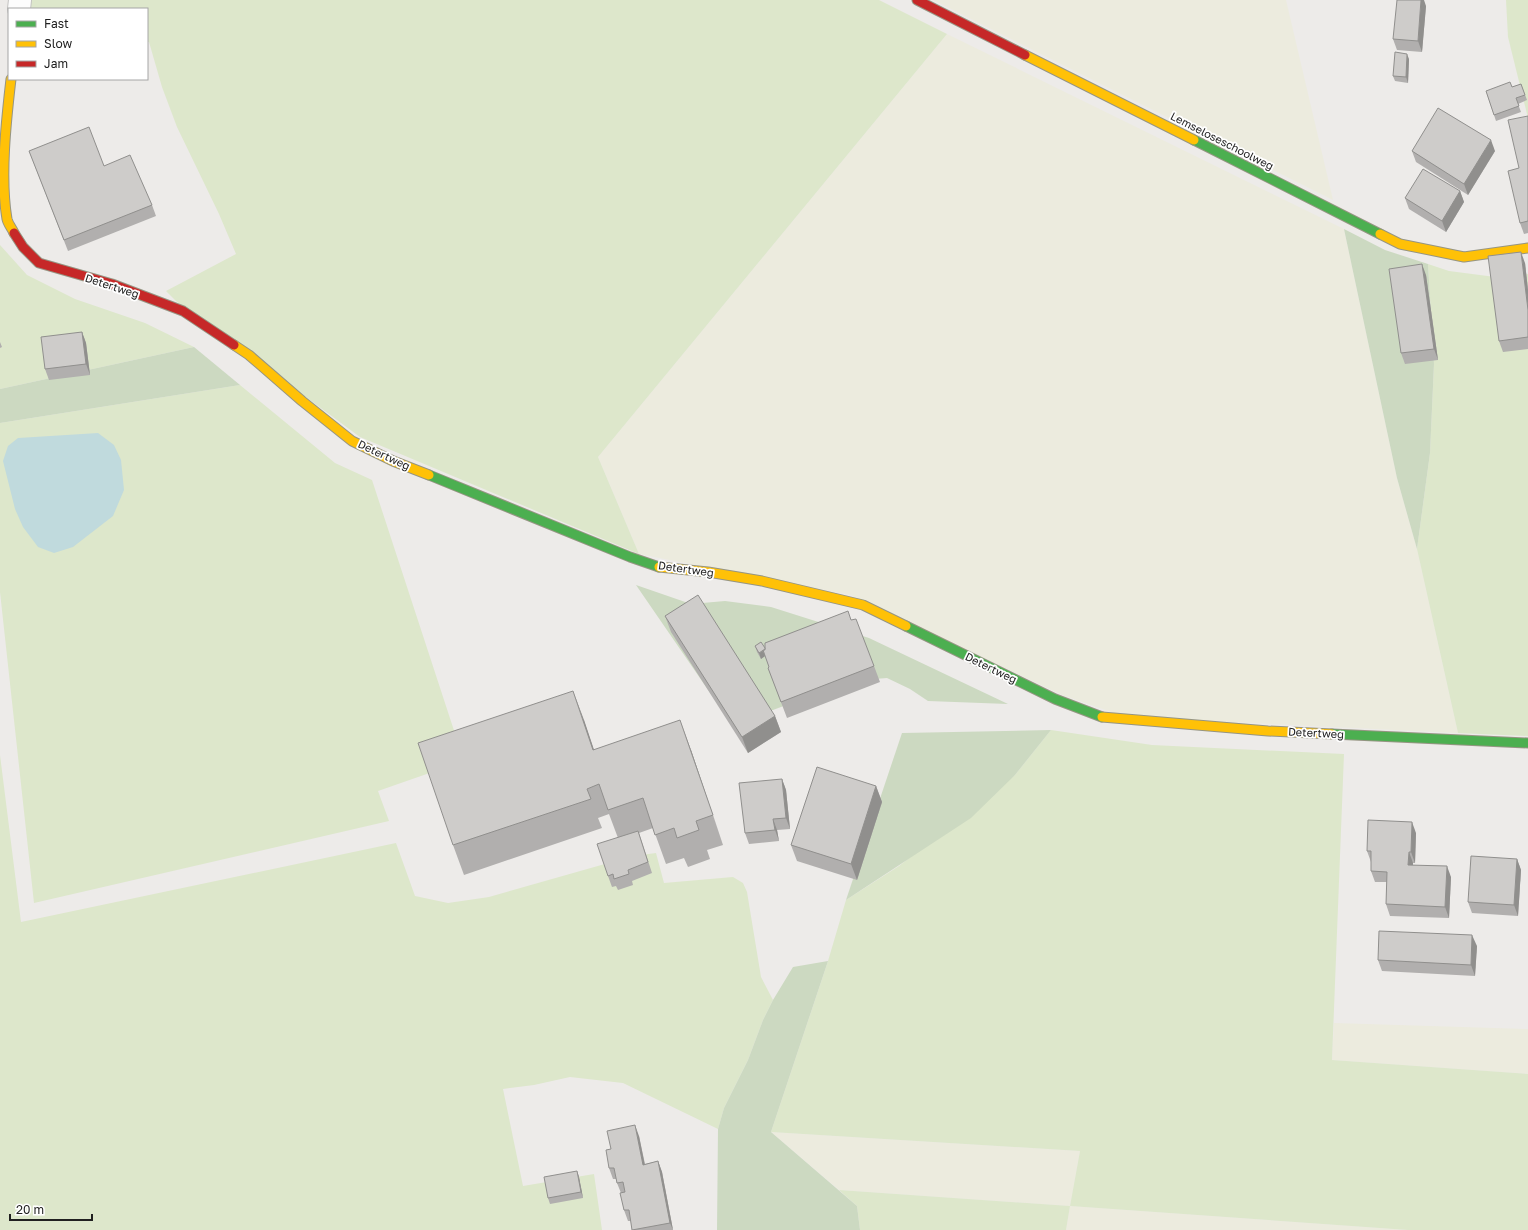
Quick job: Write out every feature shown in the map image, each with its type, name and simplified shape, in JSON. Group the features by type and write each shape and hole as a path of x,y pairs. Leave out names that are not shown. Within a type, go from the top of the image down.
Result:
{"street":[{"name":"Lemseloseschoolweg","path":"917,0 1400,244 1464,257 1528,248"},
{"name":"Detertweg","path":"11,80 1,166 1,189 7,220 23,247 39,263 112,284 183,311 249,355 302,401 352,441 393,461 630,557 663,568 708,572 762,582 863,605 1055,699 1100,717 1268,731 1528,743"}],"shaded area":[{"path":"933,0 1286,0 1333,200"},
{"path":"947,34 1344,229 1397,478 1417,549 1458,733 1126,717 1062,695 851,595 639,554 598,457"},
{"path":"1334,1023 1528,1029 1528,1074 1332,1060"},
{"path":"771,1132 1080,1151 1070,1206 839,1190"},
{"path":"1070,1206 1408,1230 1066,1230"}],"green space":[{"path":"28,0 879,0 947,34 598,457 639,554 360,437 176,301 166,291 236,254 219,214 177,127 162,87 148,42 148,8 27,8"},
{"path":"1506,0 1528,0 1528,118 1508,37"},
{"path":"1344,229 1385,250 1428,264 1434,364 1430,453 1417,549 1397,478"},
{"path":"0,245 27,275 75,299 145,323 194,347 0,389"},
{"path":"1428,264 1449,271 1503,278 1528,274 1528,736 1458,733 1417,549 1430,453 1434,364"},
{"path":"194,347 240,385 0,423 0,389"},
{"path":"240,385 335,463 372,480 464,761 378,791 389,821 34,903 0,592 0,423"},
{"path":"636,585 691,604 725,601 771,607 869,638 1008,704 928,701 910,689 887,678 838,682 765,713 737,732"},
{"path":"1051,730 1152,745 1344,754 1332,1060 1528,1074 1528,1230 1408,1230 1070,1206 1080,1151 771,1132 828,961 846,900 899,866 1015,775"},
{"path":"1051,730 1015,775 971,818 846,900 902,733"},
{"path":"0,755 21,922 396,843 415,896 448,903 489,897 633,856 656,853 664,883 733,877 743,883 747,892 761,977 773,1000 763,1020 748,1060 724,1108 718,1129 623,1083 570,1077 534,1085 503,1089 523,1186 594,1174 602,1230 0,1230"},
{"path":"828,961 771,1132 857,1206 860,1230 717,1230 718,1129 724,1108 748,1060 763,1020 793,967"},
{"path":"839,1190 1070,1206 1066,1230 860,1230 857,1206"}],"water":[{"path":"98,433 114,445 121,460 124,490 113,516 73,547 54,553 38,547 23,527 15,509 3,461 8,446 18,438"}],"building":[{"path":"1397,0 1421,0 1418,41 1393,39"},
{"path":"1395,52 1407,54 1406,77 1393,76"},
{"path":"1510,82 1512,87 1521,84 1525,95 1516,98 1519,106 1494,115 1486,91"},
{"path":"1438,108 1491,140 1464,184 1412,151"},
{"path":"1528,116 1528,221 1520,223 1508,171 1519,168 1508,120"},
{"path":"89,127 104,166 130,155 152,205 64,240 29,151"},
{"path":"1423,169 1460,191 1442,221 1405,198"},
{"path":"1521,252 1528,310 1528,337 1499,341 1488,256"},
{"path":"1422,264 1434,349 1401,353 1389,269"},
{"path":"82,332 86,364 45,369 41,337"},
{"path":"698,595 775,716 742,737 665,616"},
{"path":"848,611 851,620 856,619 874,666 781,702 763,650 765,650 765,643"},
{"path":"761,642 765,649 759,653 755,646"},
{"path":"573,691 593,750 680,720 713,815 696,821 699,830 677,838 674,828 655,835 643,798 608,810 599,784 587,789 591,799 453,845 418,743"},
{"path":"817,767 876,786 851,864 791,845"},
{"path":"782,779 786,818 773,819 775,830 745,833 739,783"},
{"path":"1368,820 1412,822 1411,852 1409,852 1408,865 1447,866 1445,907 1386,904 1387,872 1371,871 1371,851 1367,851"},
{"path":"638,831 648,862 628,870 629,874 614,879 613,874 608,876 597,844"},
{"path":"1471,856 1517,859 1514,905 1468,902"},
{"path":"1379,931 1472,935 1471,965 1378,960"},
{"path":"635,1125 643,1165 658,1161 670,1223 632,1230 629,1210 624,1210 620,1193 625,1192 623,1182 617,1183 614,1168 609,1168 606,1150 611,1149 607,1131"},
{"path":"577,1171 581,1192 548,1198 544,1177"}],"traffic: fast":[{"path":"1194,140 1380,234"},
{"path":"429,475 630,557 659,567"},
{"path":"906,626 1055,699 1102,717"},
{"path":"1332,734 1528,743"}],"traffic: slow":[{"path":"1025,55 1194,140"},
{"path":"11,80 6,131 4,186 7,219 14,233"},
{"path":"1380,234 1400,244 1464,257 1528,248"},
{"path":"234,345 249,355 302,401 352,441 393,461 429,475"},
{"path":"659,567 708,572 762,581 863,605 906,626"},
{"path":"1102,717 1268,731 1332,734"}],"traffic: jam":[{"path":"917,0 1025,55"},
{"path":"14,233 23,247 39,263 112,284 183,311 234,345"}]}
